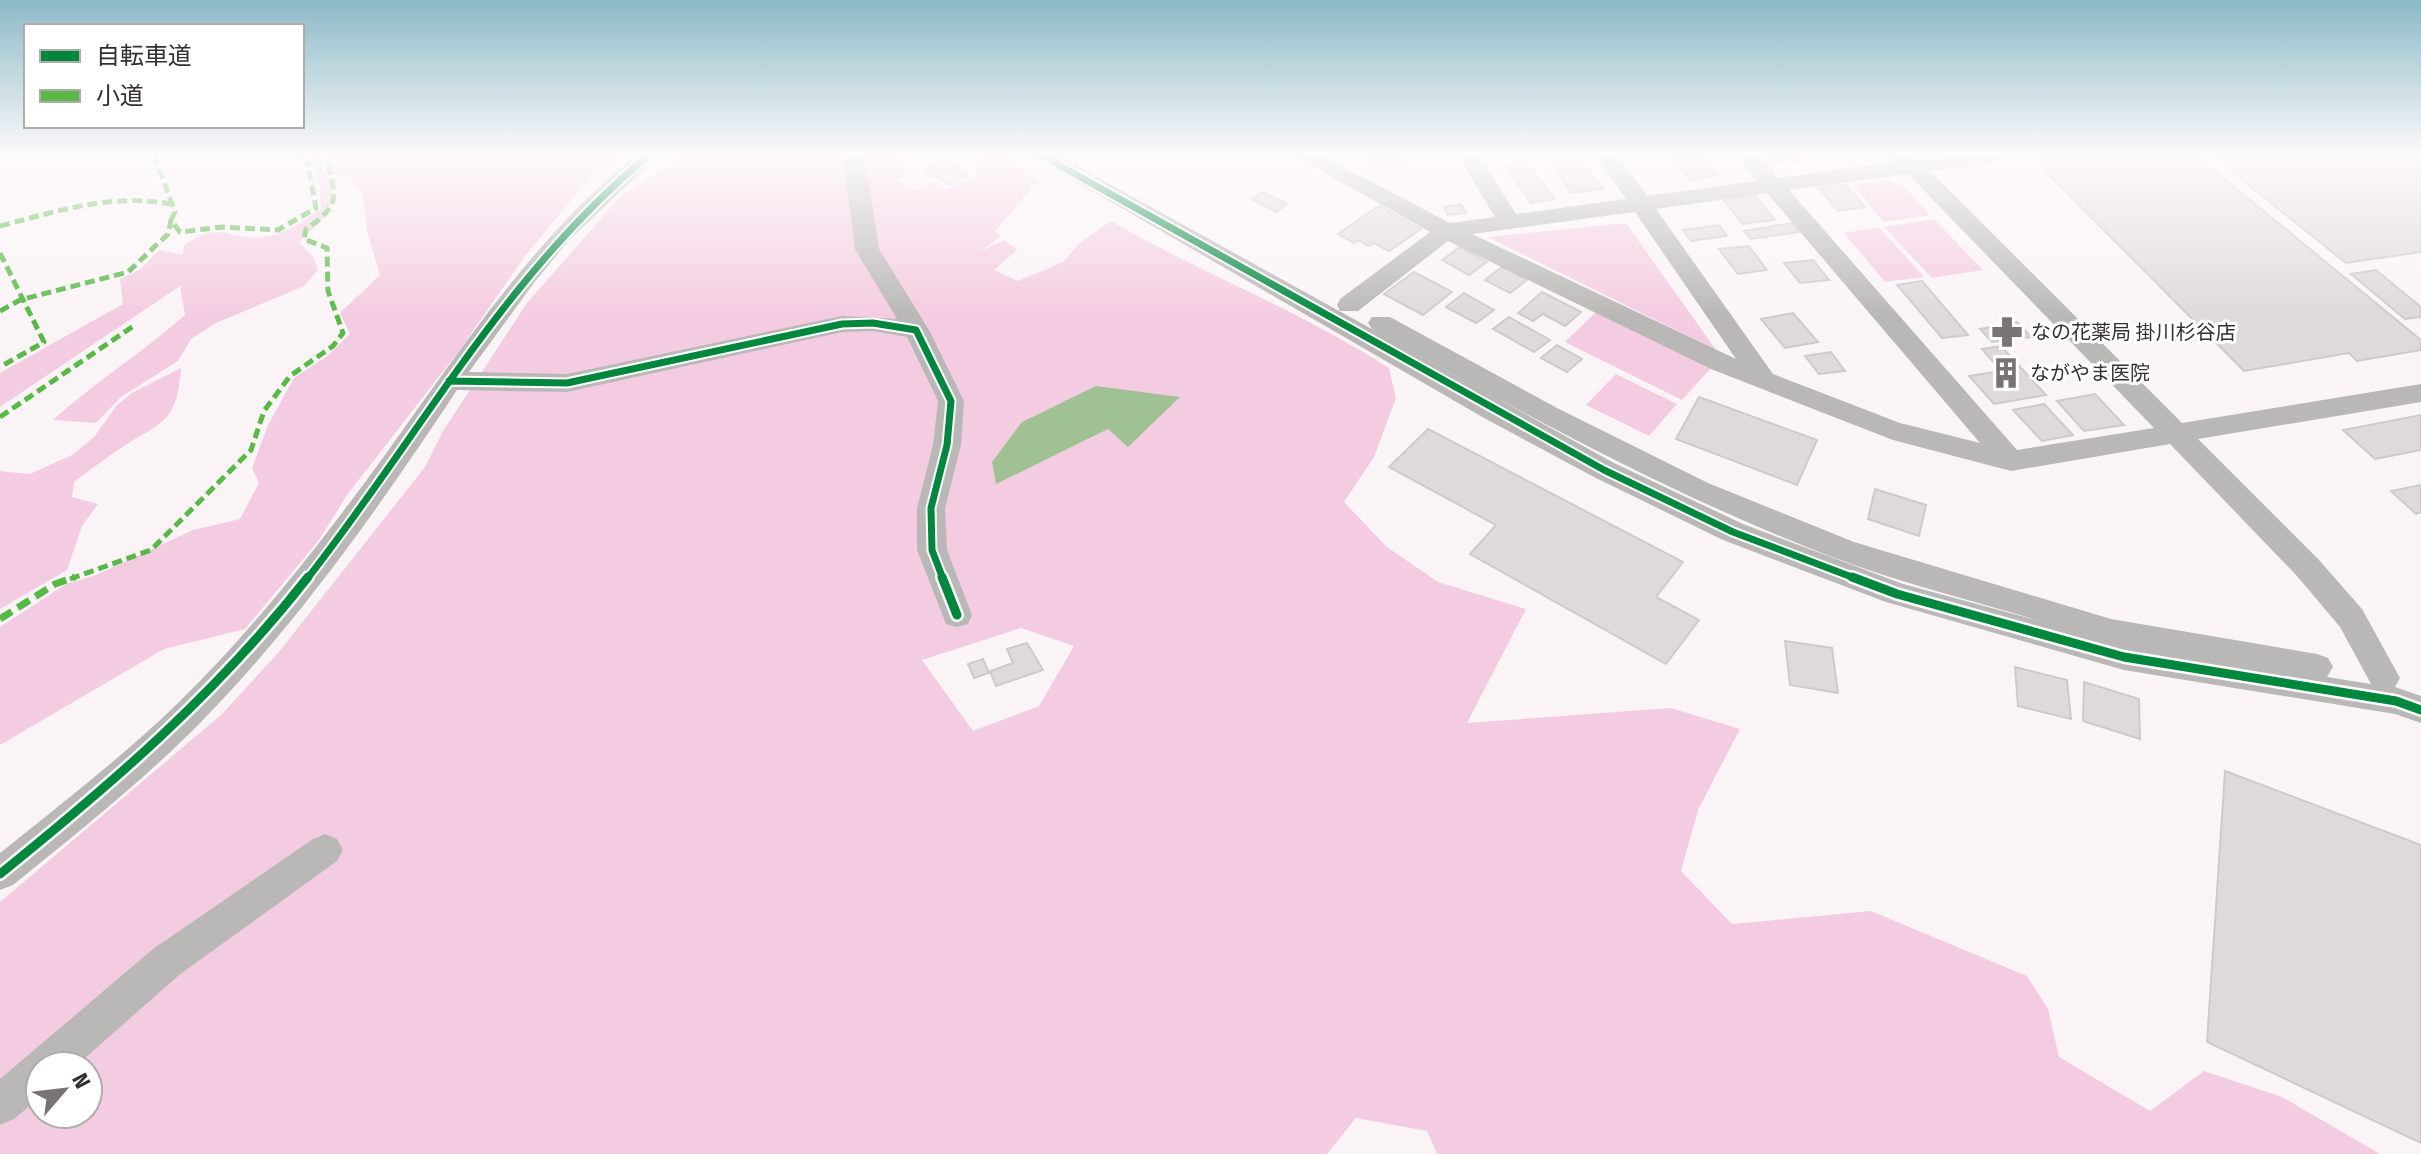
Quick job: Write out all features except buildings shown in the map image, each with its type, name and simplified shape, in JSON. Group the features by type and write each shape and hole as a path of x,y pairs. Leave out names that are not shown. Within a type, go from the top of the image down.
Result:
{"street":[{"path":"0,874 94,798 213,689 328,552 449,381 554,242 584,209"},
{"path":"861,209 867,249 916,330 951,401 947,445 931,508 932,550 957,615"},
{"path":"1136,209 1494,411 1604,470 1733,532 1897,594 2124,657 2396,701 2421,710"},
{"path":"1176,209 1547,415 1698,490 1845,550 2111,631 2384,678 2421,691"},
{"path":"1410,209 1446,231 1720,363 1893,431 2011,461 2421,393"},
{"path":"1501,209 1508,220"},
{"path":"1349,305 1446,231 1597,209"},
{"path":"1647,209 1764,381"},
{"path":"1793,209 2011,461"},
{"path":"1956,209 2178,434 2351,618 2384,678"},
{"path":"449,381 567,383 842,324 873,323 916,330"},
{"path":"64,1050 166,962 325,850"},
{"path":"0,1105 24,1085"}],"shaded area":[{"path":"321,209 330,209 299,242 314,258 318,270 304,286 216,323 191,339 178,361 121,397 96,423 53,420 185,315 180,286 0,407 0,373 123,304 120,279 141,269 159,250 183,255 184,245 208,233 271,236 293,227"},
{"path":"364,209 564,209 525,256 459,351 347,495 319,540 245,629 164,649 0,745 0,627 66,584 96,575 193,530 240,519 259,483 252,468 268,425 294,378 327,356 350,334 340,313 380,275"},
{"path":"610,209 1014,209 995,231 1000,237 979,252 1004,240 1017,250 994,270 1018,281 1063,262 1080,243 1111,221 1321,328 1389,368 1396,398 1374,457 1344,502 1387,547 1438,582 1526,609 1467,723 1671,708 1740,729 1698,810 1681,871 1732,924 1871,911 2027,976 2048,1009 2059,1057 2150,1111 2204,1071 2282,1097 2380,1154 1437,1154 1427,1131 1356,1118 1327,1154 0,1154 0,902 221,715 278,653 425,467 443,431 527,303","holes":["1021,628 1074,646 1039,706 973,731 922,660"]},
{"path":"1873,209 1924,209 1930,215 1883,222"},
{"path":"1934,219 1983,270 1932,278 1884,227"},
{"path":"1626,223 1716,350 1488,237"},
{"path":"1879,227 1924,277 1885,282 1844,233"},
{"path":"1596,312 1712,367 1682,400 1565,342"},
{"path":"181,368 176,400 165,418 74,482 72,497 98,504 82,526 67,570 0,609 0,471 30,474 72,455 94,437 117,405 132,393"},
{"path":"1616,374 1677,404 1649,436 1586,405"},
{"path":"1096,386 1180,397 1128,447 1108,429 996,484 992,462 1022,422"}],"marked path":[{"path":"0,226 67,209"},
{"path":"174,209 171,220 180,232 222,227 270,232 294,223 315,209"},
{"path":"0,619 55,584 151,550 251,450 264,411 290,376 333,346 343,333 328,291 327,248 304,239 306,229 328,214 330,209"},
{"path":"0,311 20,300 128,272 168,234 171,220"},
{"path":"0,253 44,342 0,367"},
{"path":"0,417 135,325"}],"cycle path":[{"path":"0,874 137,761 233,667 353,519 524,279 587,209"},
{"path":"1136,209 1494,411 1604,470 1733,532 1897,594 2124,657 2396,701 2421,710"},
{"path":"449,381 567,383 842,324 873,323 916,330 951,401 947,445 931,508 932,550 957,615"}],"place":[{"name":"なの花薬局 掛川杉谷店","path":"2007,332"},
{"name":"ながやま医院","path":"2006,373"}]}
